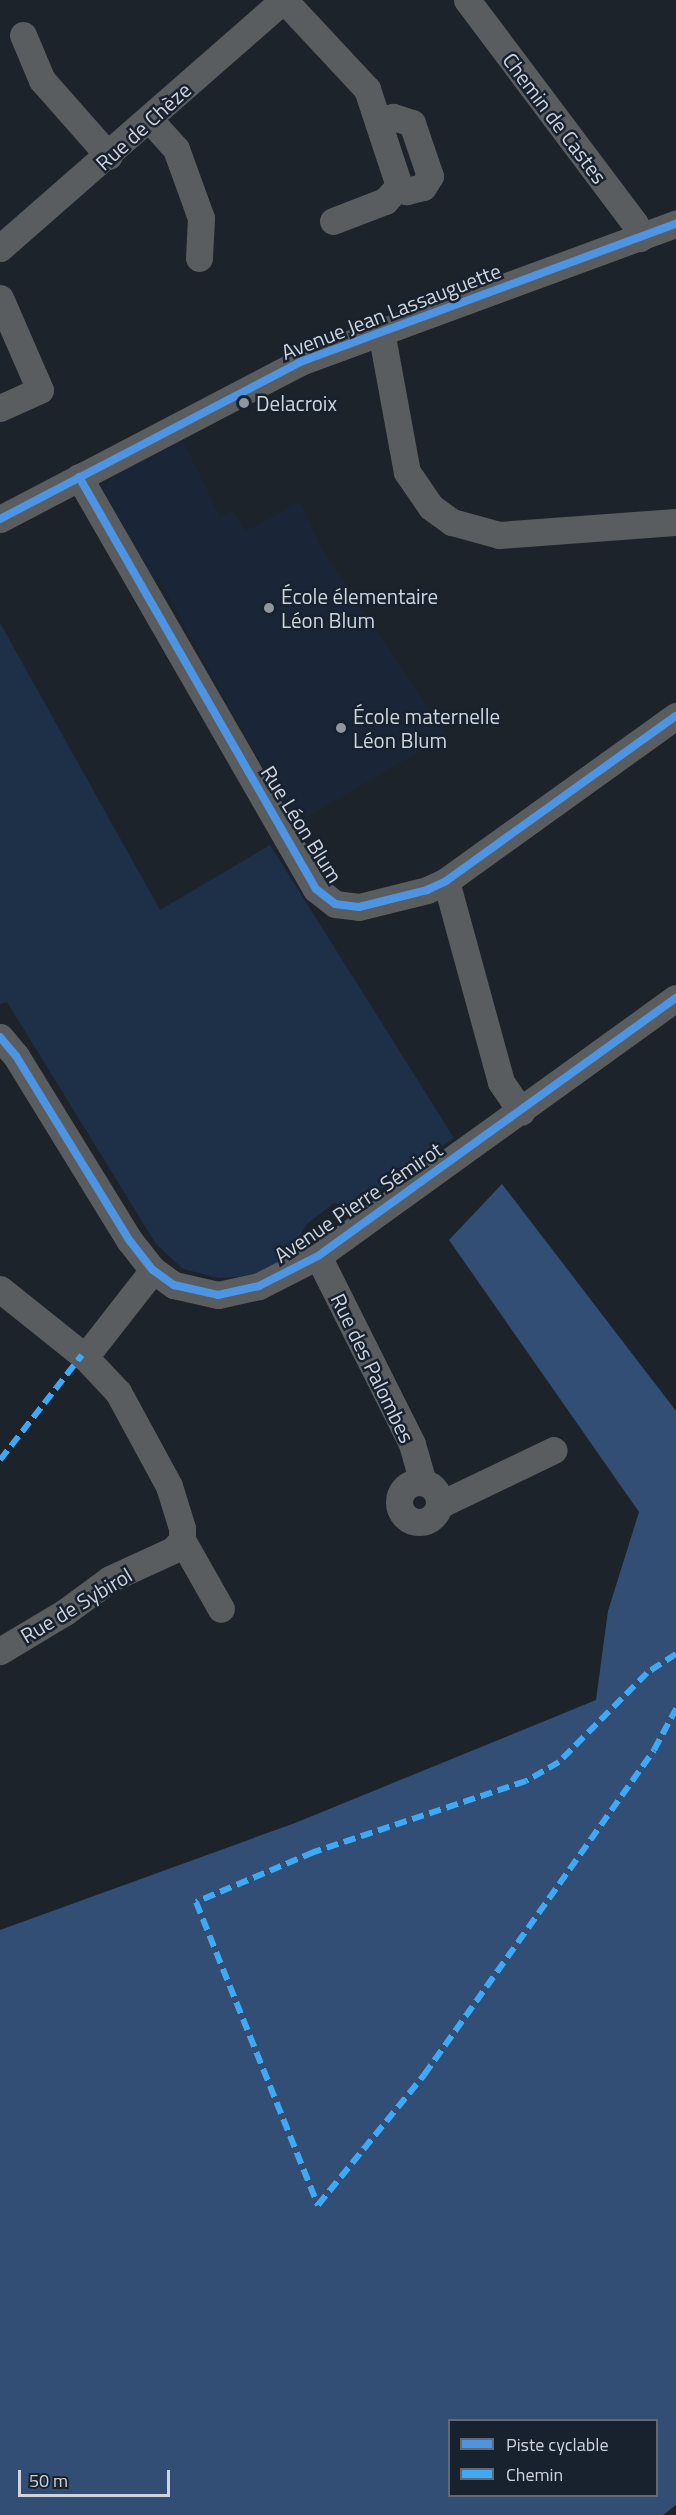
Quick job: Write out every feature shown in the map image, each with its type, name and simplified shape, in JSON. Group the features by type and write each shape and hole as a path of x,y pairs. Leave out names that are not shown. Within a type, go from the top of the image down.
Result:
{"street":[{"name":"Rue de Chèze","path":"0,248 109,156 284,0"},
{"path":"284,0 367,89 378,123 393,117 412,123 430,176 416,191 399,186 385,201 333,221"},
{"name":"Chemin de Castes","path":"467,0 635,224 640,238"},
{"path":"23,35 42,80 109,156"},
{"path":"150,120 176,149 201,218 199,258"},
{"name":"Avenue Jean Lassauguette","path":"0,519 300,362 676,224"},
{"path":"0,298 40,390 0,408"},
{"path":"381,331 407,472 431,507 452,522 499,535 676,522"},
{"name":"Rue Léon Blum","path":"79,477 316,889 335,904 359,907 427,891 446,881 676,716"},
{"path":"446,881 501,1082 521,1112"},
{"name":"Avenue Pierre Sémirot","path":"5,1053 130,1240 153,1270 174,1285 218,1295 259,1286 318,1256 521,1112 676,998"},
{"name":"Rue des Palombes","path":"318,1256 412,1443 423,1482"},
{"path":"85,1357 153,1270"},
{"path":"0,1289 85,1357 118,1392 158,1465 180,1513 182,1540 191,1551 221,1609"},
{"path":"439,1505 432,1486 423,1482 412,1483 402,1491 402,1512 408,1519 424,1522 434,1516 439,1505 554,1450"},
{"name":"Rue de Sybirol","path":"0,1651 66,1612 110,1579 173,1550 182,1540"}],"shaded area":[{"path":"181,436 220,517 233,511 245,531 300,502 321,548 447,736 294,824 159,579 148,580 104,500 103,490 116,471"},
{"path":"0,623 160,910 270,845 454,1138 355,1208 334,1203 307,1224 302,1232 303,1246 262,1275 219,1278 183,1269 156,1244 7,1002 0,1004"},
{"path":"502,1184 676,1411 676,2505 663,2515 0,2515 0,1930 295,1823 596,1700 608,1611 639,1512 449,1240"}],"marked path":[{"path":"0,1460 82,1355"},
{"path":"676,1654 647,1673 559,1762 526,1781 314,1852 196,1902 318,2205 424,2075 654,1750 676,1709"}],"cycle path":[{"path":"0,519 300,362 676,224"},
{"path":"79,477 316,889 335,904 359,907 427,890 446,881 676,716"},
{"path":"0,1037 16,1056 130,1241 153,1270 174,1285 218,1295 259,1286 318,1256 676,998"}],"place":[{"name":"Delacroix","path":"244,403"},
{"name":"École élementaire Léon Blum","path":"269,608"},
{"name":"École maternelle Léon Blum","path":"341,728"}]}
